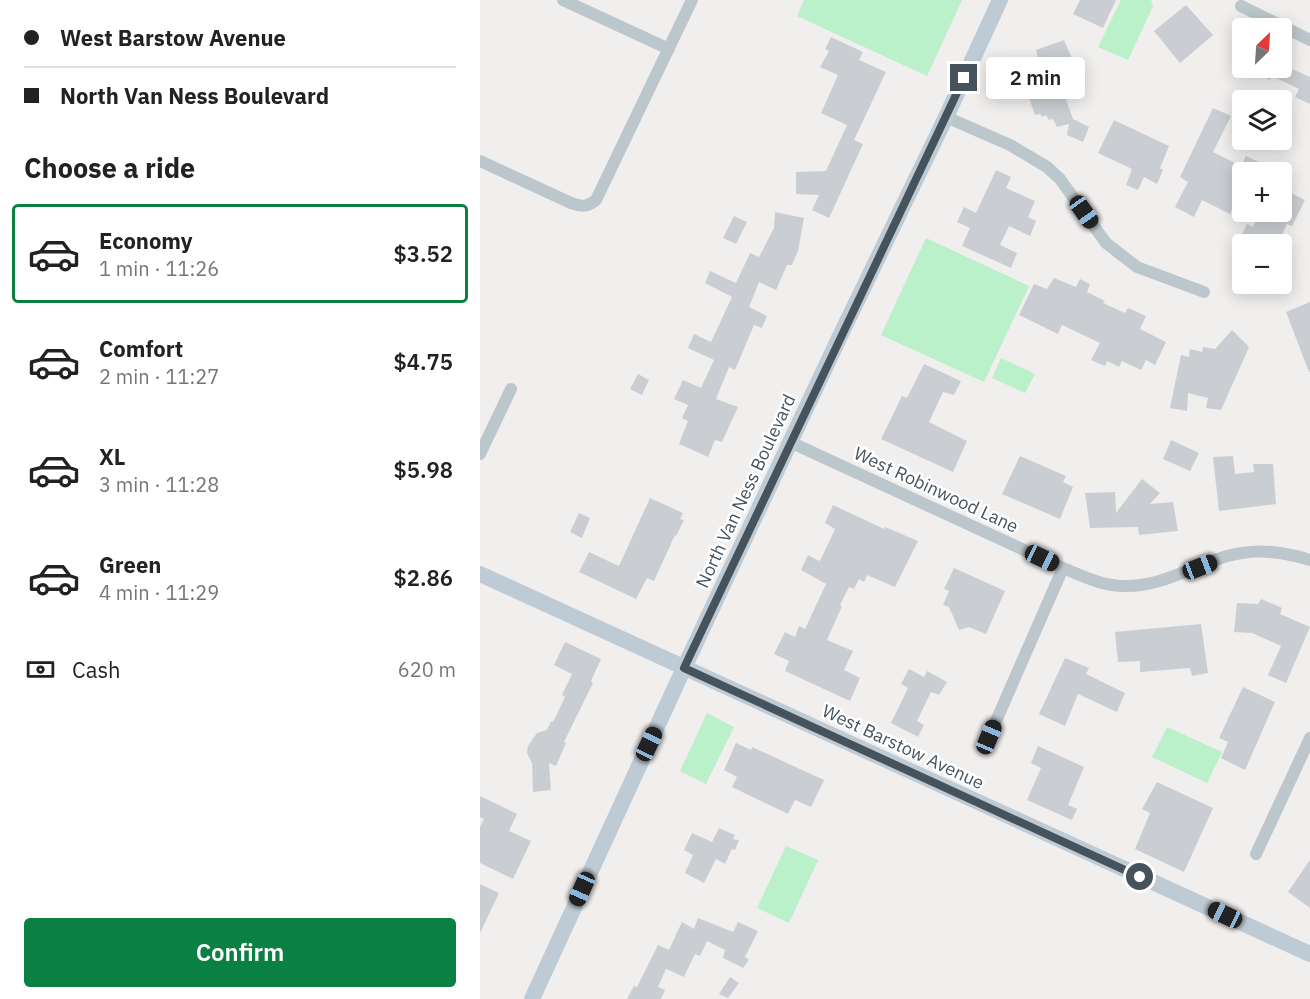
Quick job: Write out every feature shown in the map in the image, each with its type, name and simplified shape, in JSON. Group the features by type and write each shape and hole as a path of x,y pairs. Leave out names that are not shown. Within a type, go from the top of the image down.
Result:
{"street":[{"path":"563,0 669,49"},
{"path":"480,161 571,203 589,206 602,192 692,0"},
{"name":"North Van Ness Boulevard","path":"532,999 684,668 1000,0"},
{"path":"1241,6 1310,40"},
{"path":"946,117 1011,146 1047,167 1060,179 1106,243 1137,267 1204,292"},
{"path":"480,454 511,389"},
{"name":"West Robinwood Lane","path":"790,442 1063,568 1102,583 1122,586 1161,582 1241,553 1264,551 1289,553 1310,560"},
{"path":"989,737 1063,568"},
{"name":"West Barstow Avenue","path":"480,574 1310,954"},
{"path":"1256,854 1310,738"}],"green space":[{"path":"804,0 962,0 927,76 797,16"},
{"path":"1121,0 1151,0 1153,6 1128,60 1098,47"},
{"path":"926,238 1029,286 984,382 881,335"},
{"path":"1001,358 1035,374 1025,393 992,378"},
{"path":"707,713 734,727 706,784 680,771"},
{"path":"1167,727 1222,752 1207,783 1152,757"},
{"path":"786,846 818,860 789,923 757,908"}],"building":[{"path":"1080,0 1116,0 1103,28 1073,14"},
{"path":"1186,5 1213,35 1180,63 1154,31"},
{"path":"831,37 863,52 859,60 886,72 854,140 863,144 829,218 812,210 819,195 796,194 796,172 826,171 847,125 821,113 838,75 820,67 829,51 825,49"},
{"path":"1064,40 1073,61 1069,62 1071,66 1056,72 1073,119 1089,127 1083,142 1067,135 1069,124 1057,127 1053,119 1049,120 1046,115 1042,117 1040,114 1035,115 1023,80 1042,73 1036,50"},
{"path":"1292,69 1310,77 1310,104 1295,97 1299,89 1276,78 1292,78"},
{"path":"1213,108 1231,116 1213,152 1233,162 1230,214 1202,200 1194,217 1175,207 1188,182 1180,177"},
{"path":"1114,120 1169,146 1160,168 1163,170 1157,184 1144,177 1138,190 1126,185 1132,169 1098,153"},
{"path":"1246,156 1259,162 1243,162"},
{"path":"996,170 1011,177 1006,188 1035,201 1028,217 1036,221 1030,236 1009,226 1000,245 1017,253 1011,268 962,246 970,228 957,222 964,207 976,213"},
{"path":"1292,194 1305,200 1292,226 1287,224 1282,234 1242,234 1247,224 1253,227 1255,222 1292,222"},
{"path":"775,212 804,218 798,251 792,265 787,265 776,290 759,282 749,307 767,316 762,328 754,325 735,370 729,367 716,399 738,407 722,442 715,440 708,457 679,444 688,421 682,418 688,405 674,399 683,380 701,388 714,360 688,348 694,334 711,342 732,297 705,283 710,271 736,283 750,253 759,257 774,228"},
{"path":"734,216 747,222 736,244 723,238"},
{"path":"1054,278 1076,287 1080,279 1090,284 1087,292 1105,301 1103,303 1125,313 1128,308 1146,316 1140,329 1166,342 1155,365 1146,360 1141,370 1122,361 1119,367 1107,361 1105,366 1091,360 1100,343 1062,325 1058,334 1019,315 1034,284 1047,289"},
{"path":"1310,302 1310,372 1309,372 1286,312"},
{"path":"1232,330 1249,347 1221,410 1206,408 1208,398 1188,393 1187,411 1170,408 1181,355 1189,357 1190,349 1202,352 1203,347 1215,349"},
{"path":"924,364 961,381 954,395 943,392 929,422 967,441 953,472 881,439 902,396 907,398"},
{"path":"638,374 649,380 642,395 630,389"},
{"path":"1171,440 1199,453 1190,471 1163,459"},
{"path":"1020,456 1066,476 1063,482 1073,487 1060,519 1002,494"},
{"path":"1233,456 1235,474 1254,472 1253,464 1273,464 1276,504 1219,511 1213,457"},
{"path":"1142,479 1160,493 1150,504 1173,502 1178,531 1139,535 1138,527 1090,528 1085,493 1115,492 1116,513"},
{"path":"650,498 683,513 680,519 684,520 654,581 647,578 636,599 579,572 589,552 619,566"},
{"path":"833,505 884,529 885,527 918,541 895,587 867,575 864,582 859,579 854,589 849,587 840,605 842,606 827,640 853,651 844,670 860,678 850,701 785,671 789,661 774,654 785,632 795,637 799,626 805,629 826,584 801,570 808,555 819,561 821,559 835,529 825,523"},
{"path":"579,513 590,518 582,538 570,532"},
{"path":"954,568 1005,591 986,634 969,627 959,630 949,607 943,605 949,591 944,589"},
{"path":"1261,599 1282,608 1280,614 1310,627 1286,683 1268,675 1281,646 1252,633 1234,632 1237,603 1258,604"},
{"path":"1201,624 1208,673 1192,676 1190,668 1140,672 1140,661 1118,662 1115,632"},
{"path":"565,642 601,659 591,681 593,683 564,742 566,743 556,766 549,763 551,790 533,792 532,763 527,753 528,746 537,733 547,730 565,697 562,695 572,674 554,665"},
{"path":"1065,658 1089,668 1086,674 1125,693 1117,712 1078,694 1065,726 1039,714"},
{"path":"909,669 924,677 927,671 947,682 939,695 931,692 917,721 924,725 918,737 891,723 908,688 901,684"},
{"path":"1243,687 1275,702 1245,770 1221,758 1228,742 1219,738"},
{"path":"736,743 751,750 752,747 824,780 811,807 795,800 788,814 732,787 737,777 724,770"},
{"path":"1038,746 1084,767 1068,805 1077,809 1072,820 1027,800 1041,768 1031,763"},
{"path":"1157,782 1213,808 1184,872 1135,849 1150,813 1142,809"},
{"path":"480,796 517,814 509,831 531,841 513,879 480,863 480,827 484,819 480,817"},
{"path":"719,828 735,835 733,839 739,840 725,864 716,859 704,883 685,873 693,855 684,850 692,833 712,842"},
{"path":"1310,860 1310,908 1288,892"},
{"path":"480,884 499,893 480,933"},
{"path":"698,918 733,932 738,922 758,931 745,957 749,960 743,968 723,958 725,950 707,941 700,956 695,954 684,977 666,969 658,987 665,990 661,999 627,999 634,986 637,987 658,945 669,950 682,922 694,929"},
{"path":"730,977 739,983 728,998 719,994"}],"route":[{"path":"964,78 684,668 1140,877"}]}
